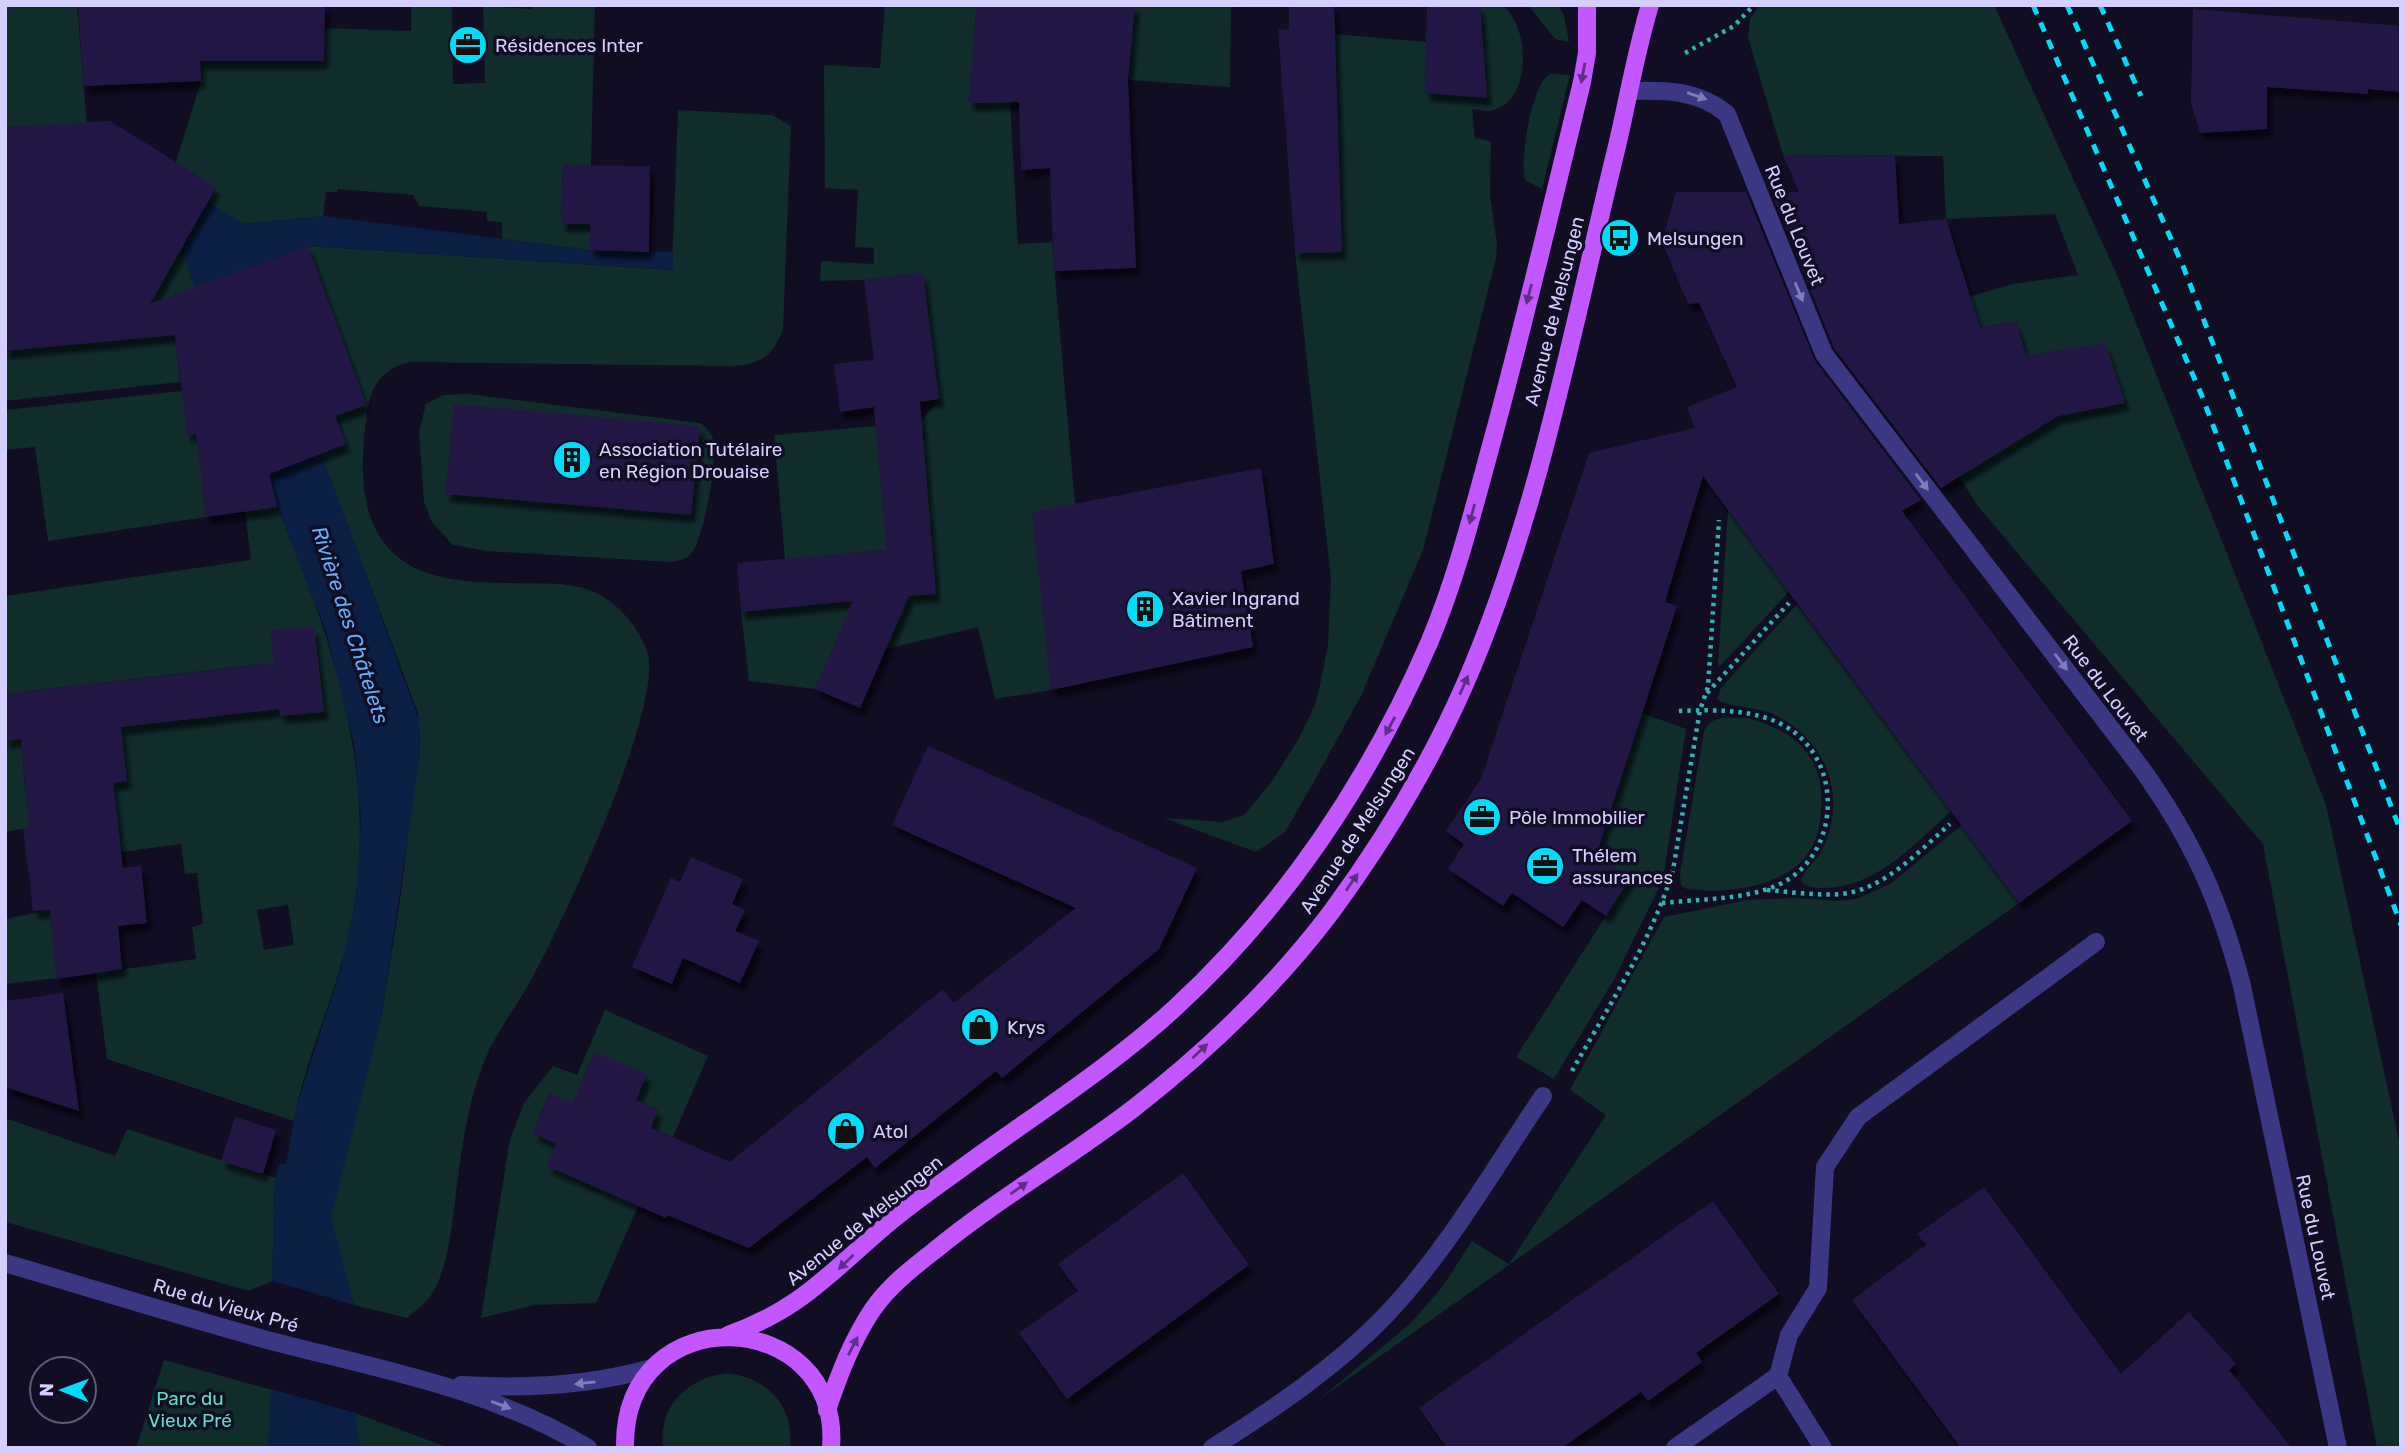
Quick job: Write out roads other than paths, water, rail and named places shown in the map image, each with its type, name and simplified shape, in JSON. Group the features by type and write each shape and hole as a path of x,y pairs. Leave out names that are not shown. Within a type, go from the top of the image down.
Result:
{"main road":[{"name":"Avenue de Melsungen","path":"652,1368 674,1350 687,1344 757,1325 799,1302 905,1210 1137,1040 1177,1006 1254,928 1311,855 1350,796 1398,710 1430,641 1459,563 1582,82 1587,53 1587,5"},
{"name":"Avenue de Melsungen","path":"827,1410 850,1350 886,1293 963,1228 1134,1108 1245,1008 1296,956 1331,911 1402,806 1432,755 1465,684 1496,606 1547,429 1650,5"},
{"path":"728,1335 761,1341 790,1356 813,1380 827,1410 831,1448"},
{"path":"625,1448 630,1404 652,1368"}],"street":[{"name":"Rue du Louvet","path":"1630,91 1686,92 1712,102 1727,114 1824,354 2142,769 2172,812 2206,875 2227,930 2242,986 2337,1448"},
{"path":"1675,1448 1778,1376 1789,1335 1818,1288 1825,1167 1858,1117 2096,942"},
{"path":"1212,1448 1258,1419 1384,1317 1443,1244 1543,1096"},
{"name":"Rue du Vieux Pré","path":"5,1263 244,1334 436,1383 502,1405 587,1448"},
{"name":"Rue du Vieux Pré","path":"436,1383 498,1387 562,1385 596,1382 652,1368"},
{"path":"1778,1376 1823,1448"}],"water":[{"name":"Rivière des Châtelets","path":"207,202 244,224 323,216 590,250 673,252 673,270 308,246 253,266 419,720 420,755 382,1013 331,1218 354,1305 272,1281 275,1178 279,1164 286,1165 296,1108 341,968 356,897 361,820 354,744 326,631 277,507 271,483 256,453 206,321 176,233"},
{"path":"271,1389 355,1413 361,1448 268,1448"}],"railway":[{"path":"2033,5 2202,396 2401,925"},
{"path":"2067,5 2183,266 2401,832"},
{"path":"2100,5 2141,96"}],"place":[{"name":"Résidences Inter","path":"468,45"},
{"name":"Melsungen","path":"1620,238"},
{"name":"Association Tutélaire en Région Drouaise","path":"572,460"},
{"name":"Xavier Ingrand Bâtiment","path":"1145,609"},
{"name":"Pôle Immobilier","path":"1482,817"},
{"name":"Thélem assurances","path":"1545,866"},
{"name":"Krys","path":"980,1027"},
{"name":"Atol","path":"846,1131"}],"park label":[{"name":"Parc du Vieux Pré","path":"190,1409"}]}
